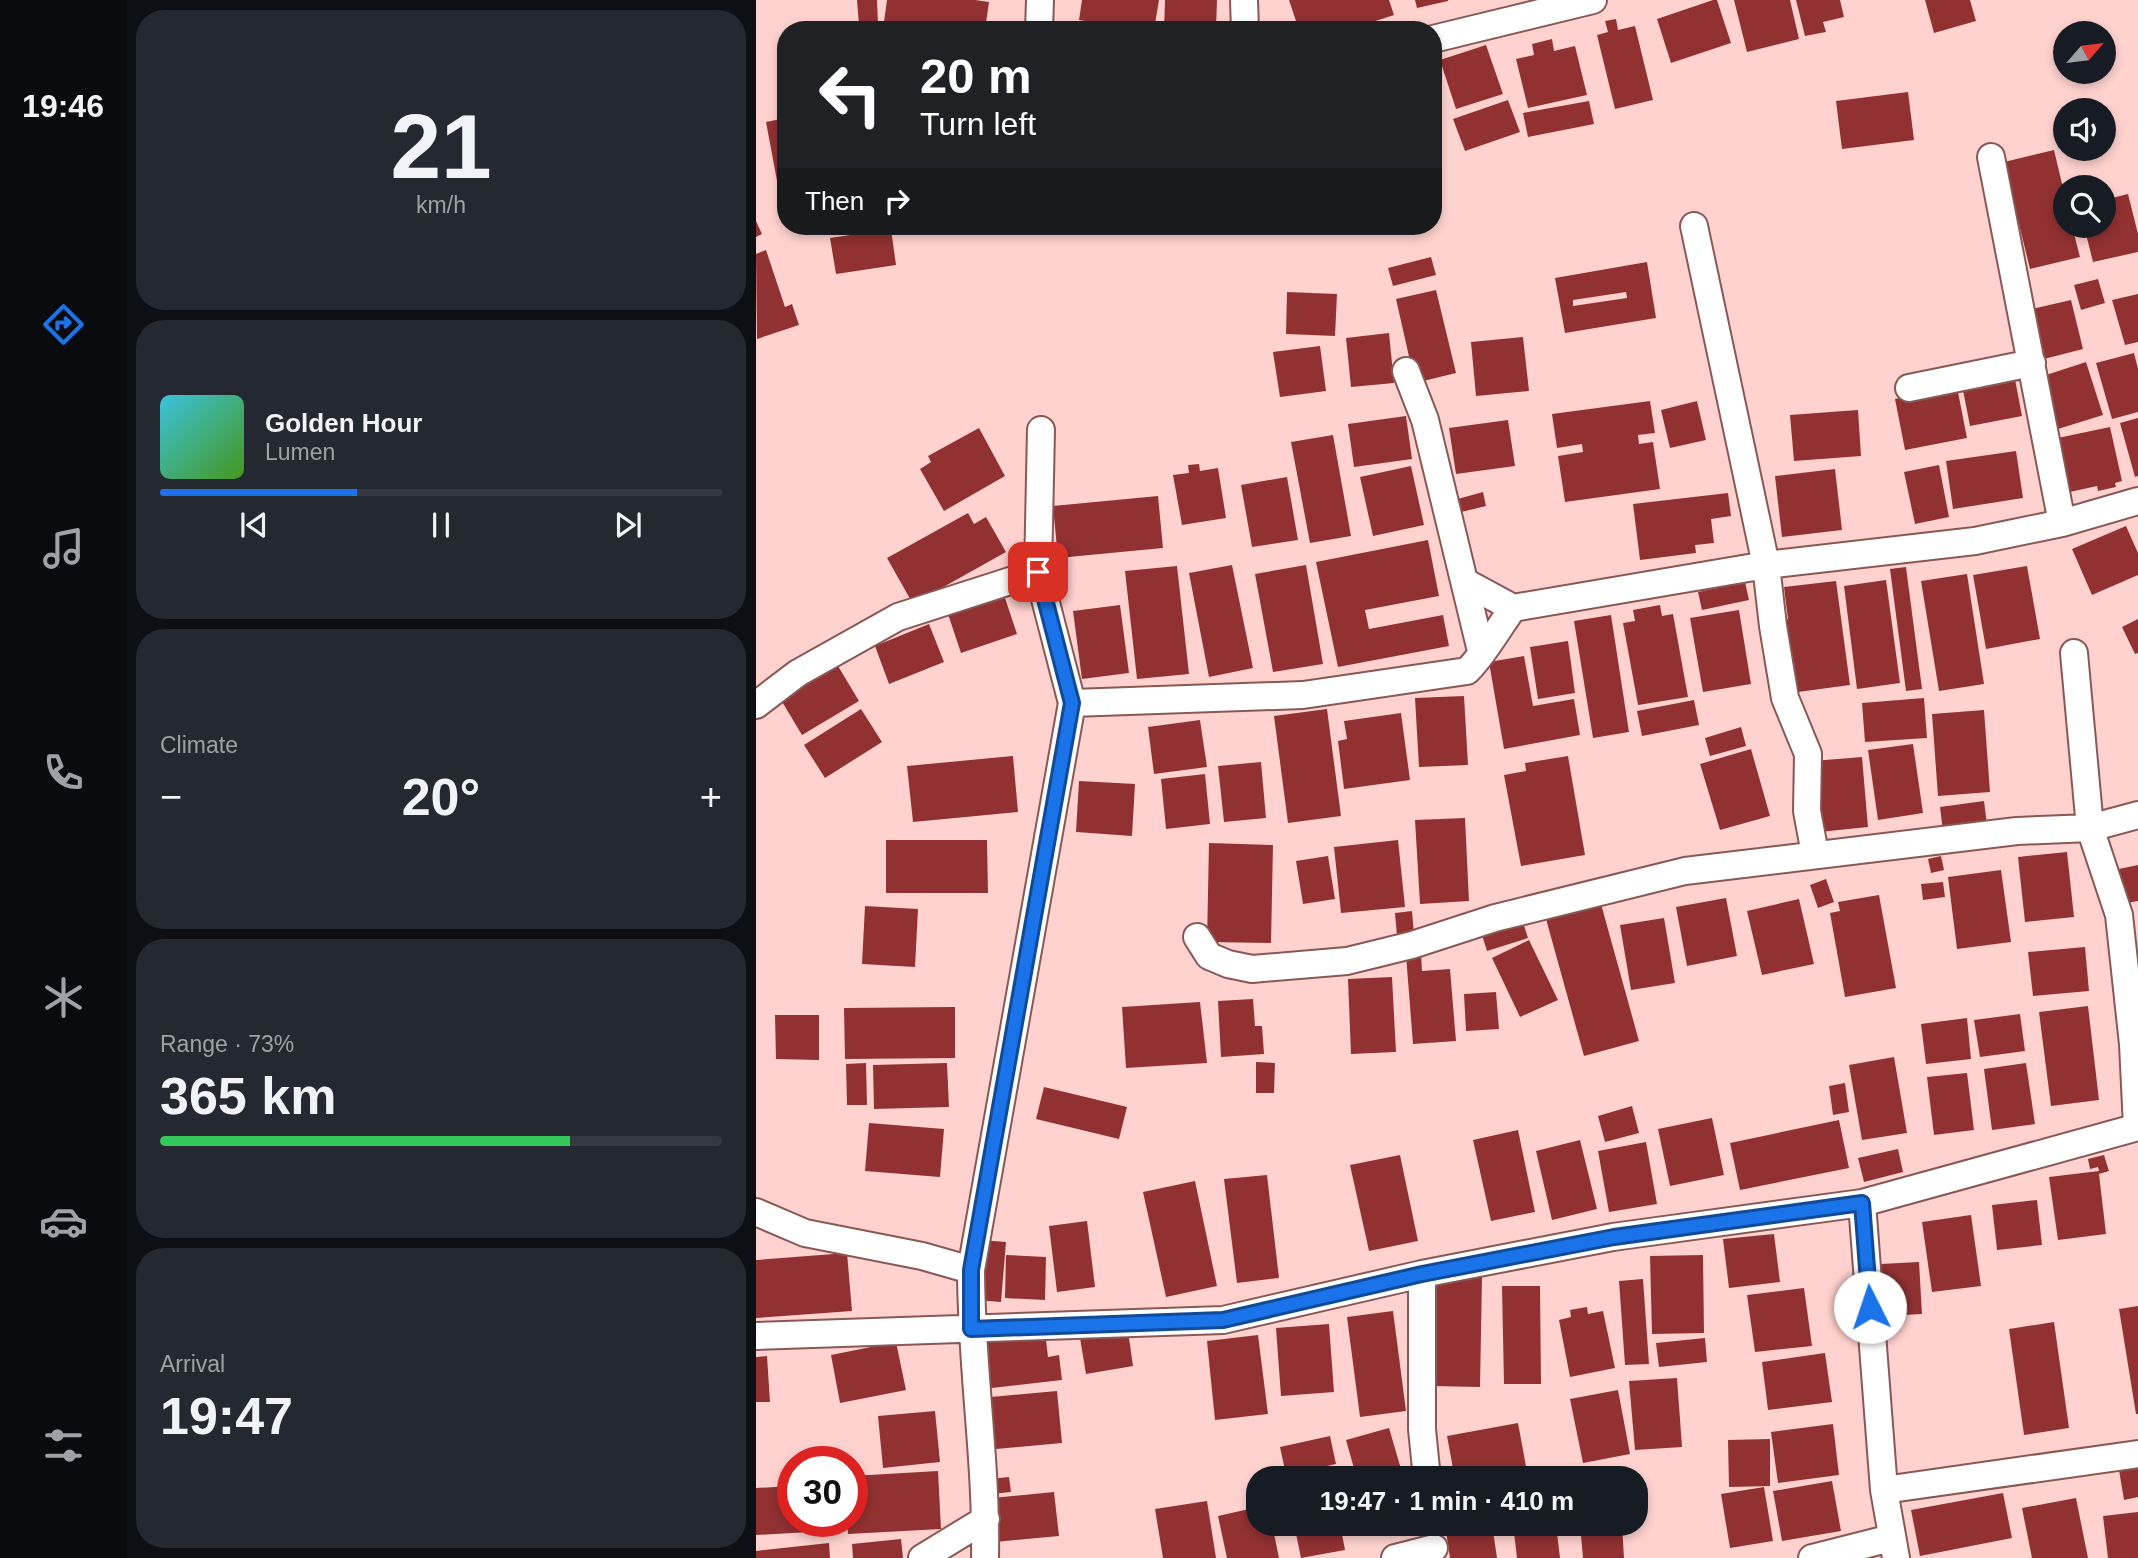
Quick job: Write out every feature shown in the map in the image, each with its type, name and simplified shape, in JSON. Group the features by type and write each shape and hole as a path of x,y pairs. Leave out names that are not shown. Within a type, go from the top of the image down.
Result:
{"street":[{"path":"1039,21 1040,0"},
{"path":"1244,0 1245,21"},
{"path":"1442,37 1566,3 1593,0"},
{"path":"1992,157 2062,523"},
{"path":"1694,226 1766,565 1785,698 1808,754 1807,811 1815,854"},
{"path":"1909,388 2032,363"},
{"path":"1406,371 1425,420 1481,651"},
{"path":"985,1558 986,1519 971,1329 971,1270 1072,703 1038,572 1041,430"},
{"path":"1465,582 1513,608 1766,565 1975,541 2062,523 2138,501"},
{"path":"756,705 798,673 898,617 1038,572"},
{"path":"1072,703 1303,695 1467,671 1513,608"},
{"path":"756,1336 1223,1320 1422,1274 1614,1237 1862,1203 2138,1127 2133,1044 2119,915 2090,828 2074,653"},
{"path":"1197,937 1209,956 1228,964 1252,969 1347,961 1412,945 1495,918 1685,871 2017,831 2090,828 2138,815"},
{"path":"1812,1558 1894,1548 1884,1490 1862,1203"},
{"path":"756,1212 805,1233 922,1256 971,1270"},
{"path":"1422,1274 1422,1429 1426,1466"},
{"path":"1884,1490 2138,1454"},
{"path":"922,1558 986,1519"},
{"path":"1395,1558 1434,1543"}],"building":[{"path":"857,0 877,0 878,21 859,21"},
{"path":"887,0 989,2 986,21 884,21"},
{"path":"1082,0 1159,0 1156,21 1079,20"},
{"path":"1165,0 1217,0 1216,21 1164,21"},
{"path":"1289,0 1389,0 1394,15 1376,21 1296,21"},
{"path":"1415,0 1448,0 1448,1 1417,8"},
{"path":"1717,0 1731,43 1671,63 1657,19"},
{"path":"1734,0 1790,0 1799,39 1747,52"},
{"path":"1796,0 1840,0 1844,17 1823,22 1826,32 1805,36"},
{"path":"1925,0 1970,0 1976,21 1934,33"},
{"path":"1616,19 1618,30 1635,26 1653,100 1615,109 1597,35 1608,32 1605,21"},
{"path":"1552,39 1554,51 1575,46 1587,95 1528,108 1516,59 1534,55 1532,44"},
{"path":"1486,45 1503,94 1456,109 1442,59"},
{"path":"1908,92 1914,140 1842,149 1836,101"},
{"path":"1508,100 1520,132 1465,151 1453,119"},
{"path":"1589,101 1594,124 1528,137 1523,113"},
{"path":"777,120 777,181 766,122"},
{"path":"2053,150 2053,161 2057,161 2060,175 2053,175 2053,238 2075,238 2080,257 2030,269 2004,162"},
{"path":"2128,194 2138,234 2138,252 2093,262 2087,238 2116,238 2116,197"},
{"path":"756,221 762,234 756,237"},
{"path":"892,235 896,265 836,274 830,238"},
{"path":"766,250 785,307 792,304 799,325 757,339 756,254"},
{"path":"1431,257 1436,275 1393,286 1388,268"},
{"path":"1647,262 1656,318 1565,333 1555,278","holes":["1626,292 1627,298 1573,306 1573,300"]},
{"path":"2098,279 2105,303 2081,310 2074,285"},
{"path":"1436,290 1456,373 1415,383 1396,299"},
{"path":"1287,292 1337,294 1335,336 1286,334"},
{"path":"2138,294 2138,342 2125,345 2112,300"},
{"path":"2071,300 2083,349 2040,360 2028,310"},
{"path":"1389,333 1394,383 1351,387 1346,338"},
{"path":"1523,337 1529,391 1476,396 1471,342"},
{"path":"1320,346 1326,391 1280,397 1273,352"},
{"path":"2134,353 2138,369 2138,412 2112,419 2096,363"},
{"path":"2086,362 2103,415 2058,429 2040,377"},
{"path":"2014,374 2022,416 1970,426 1962,385"},
{"path":"1957,387 1967,438 1905,450 1895,399"},
{"path":"1650,401 1655,433 1638,435 1639,444 1653,442 1660,489 1565,502 1558,456 1583,452 1582,444 1557,448 1552,414"},
{"path":"1697,401 1706,440 1670,448 1661,410"},
{"path":"1858,410 1861,456 1794,461 1790,415"},
{"path":"1406,416 1412,459 1354,467 1348,424"},
{"path":"2138,418 2138,476 2135,477 2120,423"},
{"path":"1508,420 1515,466 1456,474 1449,428"},
{"path":"2110,427 2122,481 2115,483 2116,487 2098,491 2097,486 2065,493 2053,439"},
{"path":"979,428 1005,476 944,511 920,469 931,462 928,456"},
{"path":"1333,435 1351,536 1310,543 1291,442"},
{"path":"2016,451 2023,498 1953,509 1946,461"},
{"path":"1199,464 1200,471 1218,468 1226,518 1182,525 1173,475 1189,473 1188,465"},
{"path":"1939,465 1949,517 1915,524 1904,472"},
{"path":"1411,466 1424,525 1373,536 1360,477"},
{"path":"1835,469 1842,530 1782,537 1775,476"},
{"path":"1287,477 1298,540 1252,547 1241,485"},
{"path":"1483,492 1486,506 1457,513 1454,500"},
{"path":"1728,493 1731,516 1711,519 1714,543 1695,545 1696,553 1640,560 1633,504"},
{"path":"1158,496 1163,548 1058,558 1053,506"},
{"path":"968,513 974,524 986,517 1006,552 913,604 887,558"},
{"path":"2126,526 2138,553 2138,575 2092,595 2072,549"},
{"path":"1428,540 1439,596 1365,610 1369,629 1443,615 1449,646 1338,667 1316,562"},
{"path":"1232,565 1253,668 1209,677 1189,573"},
{"path":"1306,565 1323,664 1273,672 1255,574"},
{"path":"1177,566 1189,674 1137,679 1125,571"},
{"path":"2027,566 2040,639 1986,649 1973,575"},
{"path":"1906,567 1922,689 1906,691 1890,569"},
{"path":"1967,574 1984,684 1939,691 1921,581"},
{"path":"1886,580 1900,683 1857,689 1844,586"},
{"path":"1836,581 1850,685 1798,692 1794,662 1784,664 1779,620 1788,619 1784,587"},
{"path":"1745,582 1749,600 1702,610 1698,592"},
{"path":"1004,595 1017,634 961,653 948,614"},
{"path":"1120,605 1129,673 1082,679 1073,611"},
{"path":"1660,605 1662,616 1673,614 1688,697 1638,705 1623,623 1635,621 1633,610"},
{"path":"1739,610 1751,684 1703,692 1690,618"},
{"path":"1611,615 1629,732 1593,738 1574,621"},
{"path":"2138,619 2138,653 2135,654 2122,627"},
{"path":"929,624 944,662 889,684 875,646"},
{"path":"1568,641 1575,693 1538,699 1530,647"},
{"path":"1524,656 1533,706 1574,699 1580,735 1504,749 1489,662"},
{"path":"838,666 859,701 802,735 781,700"},
{"path":"1464,696 1468,765 1419,767 1415,698"},
{"path":"1924,698 1927,738 1865,742 1862,703"},
{"path":"1694,700 1699,725 1642,736 1637,711"},
{"path":"861,709 882,742 825,778 804,745"},
{"path":"1327,709 1341,816 1288,823 1274,716"},
{"path":"1984,710 1990,792 1938,796 1932,714"},
{"path":"1401,713 1410,780 1344,789 1338,741 1347,739 1344,721"},
{"path":"1200,720 1207,767 1154,774 1148,727"},
{"path":"1741,727 1746,746 1710,756 1705,738"},
{"path":"1913,744 1923,813 1878,820 1868,750"},
{"path":"1751,749 1770,816 1720,830 1700,764"},
{"path":"1013,756 1018,812 913,822 907,766"},
{"path":"1568,756 1585,855 1521,866 1504,775 1526,771 1525,763"},
{"path":"1862,757 1868,827 1819,832 1813,761"},
{"path":"1261,762 1266,818 1224,822 1218,766"},
{"path":"1205,774 1210,824 1166,829 1161,779"},
{"path":"1079,781 1135,784 1132,836 1076,832"},
{"path":"1984,801 1987,825 1943,831 1940,807"},
{"path":"1465,818 1469,901 1420,904 1415,820"},
{"path":"886,840 987,840 988,893 886,893"},
{"path":"1398,840 1405,907 1341,913 1334,847"},
{"path":"1209,843 1273,845 1271,943 1207,942"},
{"path":"2067,852 2074,917 2025,922 2018,857"},
{"path":"1328,856 1335,899 1303,904 1296,861"},
{"path":"1941,856 1944,870 1931,873 1928,859"},
{"path":"2138,865 2138,901 2116,905 2109,871"},
{"path":"2001,870 2011,942 1957,949 1948,877"},
{"path":"1826,879 1834,902 1818,908 1810,885"},
{"path":"1943,882 1945,897 1923,900 1921,884"},
{"path":"1879,895 1896,988 1845,997 1830,913 1840,911 1838,902"},
{"path":"1726,898 1737,956 1687,966 1676,907"},
{"path":"1799,899 1814,964 1762,975 1747,911"},
{"path":"1601,904 1639,1041 1584,1056 1546,919"},
{"path":"865,906 918,909 915,967 862,964"},
{"path":"1412,911 1414,934 1397,936 1395,913"},
{"path":"1664,918 1675,983 1631,990 1620,925"},
{"path":"1522,919 1528,938 1487,951 1481,932"},
{"path":"1529,940 1558,1000 1520,1017 1492,958"},
{"path":"2085,947 2089,991 2033,996 2028,952"},
{"path":"1421,954 1422,971 1450,969 1456,1041 1413,1044 1406,955"},
{"path":"1392,977 1396,1052 1351,1054 1348,979"},
{"path":"1496,992 1499,1029 1466,1031 1464,994"},
{"path":"1253,999 1255,1026 1262,1026 1264,1054 1221,1057 1218,1001"},
{"path":"1200,1002 1207,1063 1126,1068 1122,1007"},
{"path":"2088,1006 2099,1100 2051,1106 2039,1012"},
{"path":"955,1007 955,1058 845,1059 844,1008"},
{"path":"2020,1014 2025,1051 1980,1057 1974,1020"},
{"path":"775,1015 819,1015 819,1060 776,1059"},
{"path":"1967,1018 1971,1059 1926,1064 1921,1024"},
{"path":"1894,1057 1907,1133 1862,1140 1849,1065"},
{"path":"1256,1062 1275,1063 1274,1093 1256,1093"},
{"path":"866,1063 867,1105 847,1105 846,1064"},
{"path":"947,1063 949,1107 874,1109 873,1065"},
{"path":"2026,1063 2035,1124 1992,1130 1984,1069"},
{"path":"1967,1073 1974,1130 1934,1135 1927,1077"},
{"path":"1845,1083 1849,1112 1833,1115 1829,1086"},
{"path":"1044,1087 1127,1107 1119,1139 1036,1119"},
{"path":"1632,1106 1639,1133 1605,1142 1598,1116"},
{"path":"1712,1118 1724,1175 1670,1186 1658,1129"},
{"path":"1839,1120 1849,1168 1740,1190 1730,1143"},
{"path":"869,1123 944,1129 940,1177 865,1171"},
{"path":"1518,1130 1535,1212 1491,1221 1473,1140"},
{"path":"1580,1140 1597,1209 1552,1220 1536,1151"},
{"path":"1646,1142 1657,1204 1609,1212 1598,1151"},
{"path":"1898,1149 1903,1172 1864,1182 1858,1158"},
{"path":"1400,1155 1418,1241 1369,1251 1350,1165"},
{"path":"2104,1155 2109,1171 2099,1174 2106,1234 2058,1240 2049,1177 2099,1171 2098,1167 2090,1169 2088,1159"},
{"path":"1267,1175 1279,1278 1237,1283 1224,1179"},
{"path":"1195,1181 1217,1286 1166,1297 1143,1192"},
{"path":"2037,1200 2042,1245 1997,1250 1992,1205"},
{"path":"1971,1215 1981,1286 1932,1292 1922,1222"},
{"path":"1087,1221 1095,1287 1057,1292 1049,1226"},
{"path":"1774,1234 1780,1282 1729,1288 1723,1239"},
{"path":"981,1240 1006,1242 1001,1302 975,1300"},
{"path":"847,1253 852,1311 756,1318 756,1260"},
{"path":"1006,1255 1046,1257 1045,1300 1005,1298"},
{"path":"1703,1255 1704,1333 1652,1334 1650,1256"},
{"path":"1919,1262 1922,1314 1883,1316 1881,1264"},
{"path":"1434,1276 1482,1277 1480,1387 1432,1386"},
{"path":"1643,1279 1649,1364 1625,1365 1619,1281"},
{"path":"1502,1286 1540,1286 1541,1384 1504,1384"},
{"path":"1804,1288 1812,1346 1755,1352 1747,1295"},
{"path":"2138,1306 2138,1414 2136,1414 2119,1309"},
{"path":"1587,1307 1588,1314 1603,1311 1615,1368 1570,1377 1559,1320 1571,1317 1570,1310"},
{"path":"1393,1311 1406,1411 1360,1417 1347,1317"},
{"path":"2054,1322 2069,1428 2024,1435 2009,1329"},
{"path":"1329,1324 1334,1392 1281,1396 1276,1328"},
{"path":"1128,1331 1133,1366 1086,1374 1080,1338"},
{"path":"1045,1332 1048,1357 1059,1355 1062,1380 983,1389 977,1339"},
{"path":"1258,1335 1268,1414 1215,1420 1207,1341"},
{"path":"1705,1338 1707,1362 1659,1367 1656,1343"},
{"path":"896,1342 906,1390 840,1403 831,1355"},
{"path":"1825,1353 1832,1402 1768,1410 1762,1362"},
{"path":"767,1356 770,1402 756,1402 756,1357"},
{"path":"1677,1378 1682,1447 1635,1450 1629,1381"},
{"path":"1618,1390 1630,1454 1583,1463 1570,1399"},
{"path":"1057,1391 1062,1443 996,1449 991,1397"},
{"path":"935,1411 940,1462 883,1468 878,1416"},
{"path":"1518,1423 1526,1466 1453,1466 1447,1436"},
{"path":"1833,1424 1839,1475 1778,1483 1771,1432"},
{"path":"1389,1428 1400,1466 1353,1466 1346,1440"},
{"path":"1330,1436 1336,1464 1284,1466 1280,1447"},
{"path":"1770,1439 1770,1486 1729,1487 1728,1440"},
{"path":"2138,1467 2138,1497 2124,1500 2119,1470"},
{"path":"938,1471 941,1529 868,1533 868,1475"},
{"path":"1009,1477 1011,1492 991,1494 990,1479"},
{"path":"1832,1481 1841,1531 1782,1541 1773,1491"},
{"path":"777,1487 777,1534 756,1535 756,1488"},
{"path":"1764,1487 1773,1541 1730,1548 1721,1494"},
{"path":"1054,1492 1059,1536 995,1542 992,1498"},
{"path":"2003,1493 2012,1538 1920,1556 1911,1510"},
{"path":"2076,1498 2088,1558 2032,1558 2022,1508"},
{"path":"1207,1501 1216,1558 1163,1558 1155,1509"},
{"path":"1246,1510 1246,1536 1274,1536 1279,1558 1227,1558 1218,1516"},
{"path":"2138,1512 2138,1558 2108,1558 2103,1516"},
{"path":"1296,1536 1342,1536 1345,1550 1301,1558"},
{"path":"1447,1536 1494,1536 1497,1558 1450,1558"},
{"path":"1514,1536 1557,1536 1560,1558 1517,1558"},
{"path":"1581,1536 1623,1536 1624,1558 1583,1558"},
{"path":"901,1539 903,1558 853,1558 852,1544"},
{"path":"829,1543 830,1558 756,1558 756,1551"}],"route":[{"path":"1038,572 1072,703 971,1270 971,1329 1223,1320 1422,1274 1614,1237 1862,1203 1870,1307"}]}
